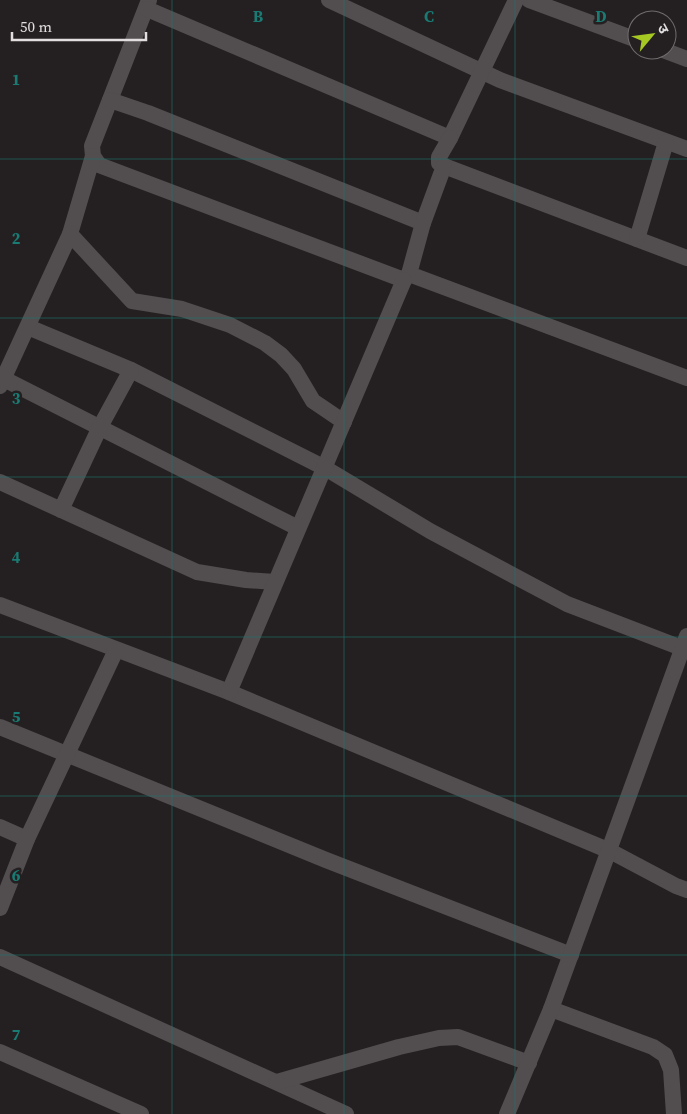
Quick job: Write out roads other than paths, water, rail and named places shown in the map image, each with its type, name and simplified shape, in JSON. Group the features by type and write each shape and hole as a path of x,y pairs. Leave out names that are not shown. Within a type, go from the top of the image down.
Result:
{"street":[{"path":"329,0 500,80 687,149"},
{"path":"516,0 450,138 439,157 439,163 687,258"},
{"path":"529,0 627,36"},
{"path":"298,528 100,427 2,382 70,234 93,156 92,146 148,5 450,138"},
{"path":"110,100 148,112 423,223"},
{"path":"637,239 666,142"},
{"path":"93,156 99,165 115,172 687,378"},
{"path":"229,692 406,277 444,166"},
{"path":"70,234 132,301 190,312 230,325 265,342 281,355 294,370 313,401 344,422"},
{"path":"28,327 131,370 325,468 430,531 567,604 686,645 552,1009 507,1114"},
{"path":"61,510 100,427 131,370"},
{"path":"0,482 197,572 246,580 275,582"},
{"path":"0,605 229,692 610,852 687,890"},
{"path":"0,908 27,839 116,650"},
{"path":"0,727 326,860 571,955"},
{"path":"0,827 27,839"},
{"path":"0,957 346,1114"},
{"path":"552,1009 653,1048 664,1055 671,1070 674,1114"},
{"path":"276,1082 399,1047 439,1038 458,1037 528,1063"},
{"path":"0,1052 140,1114"}]}
